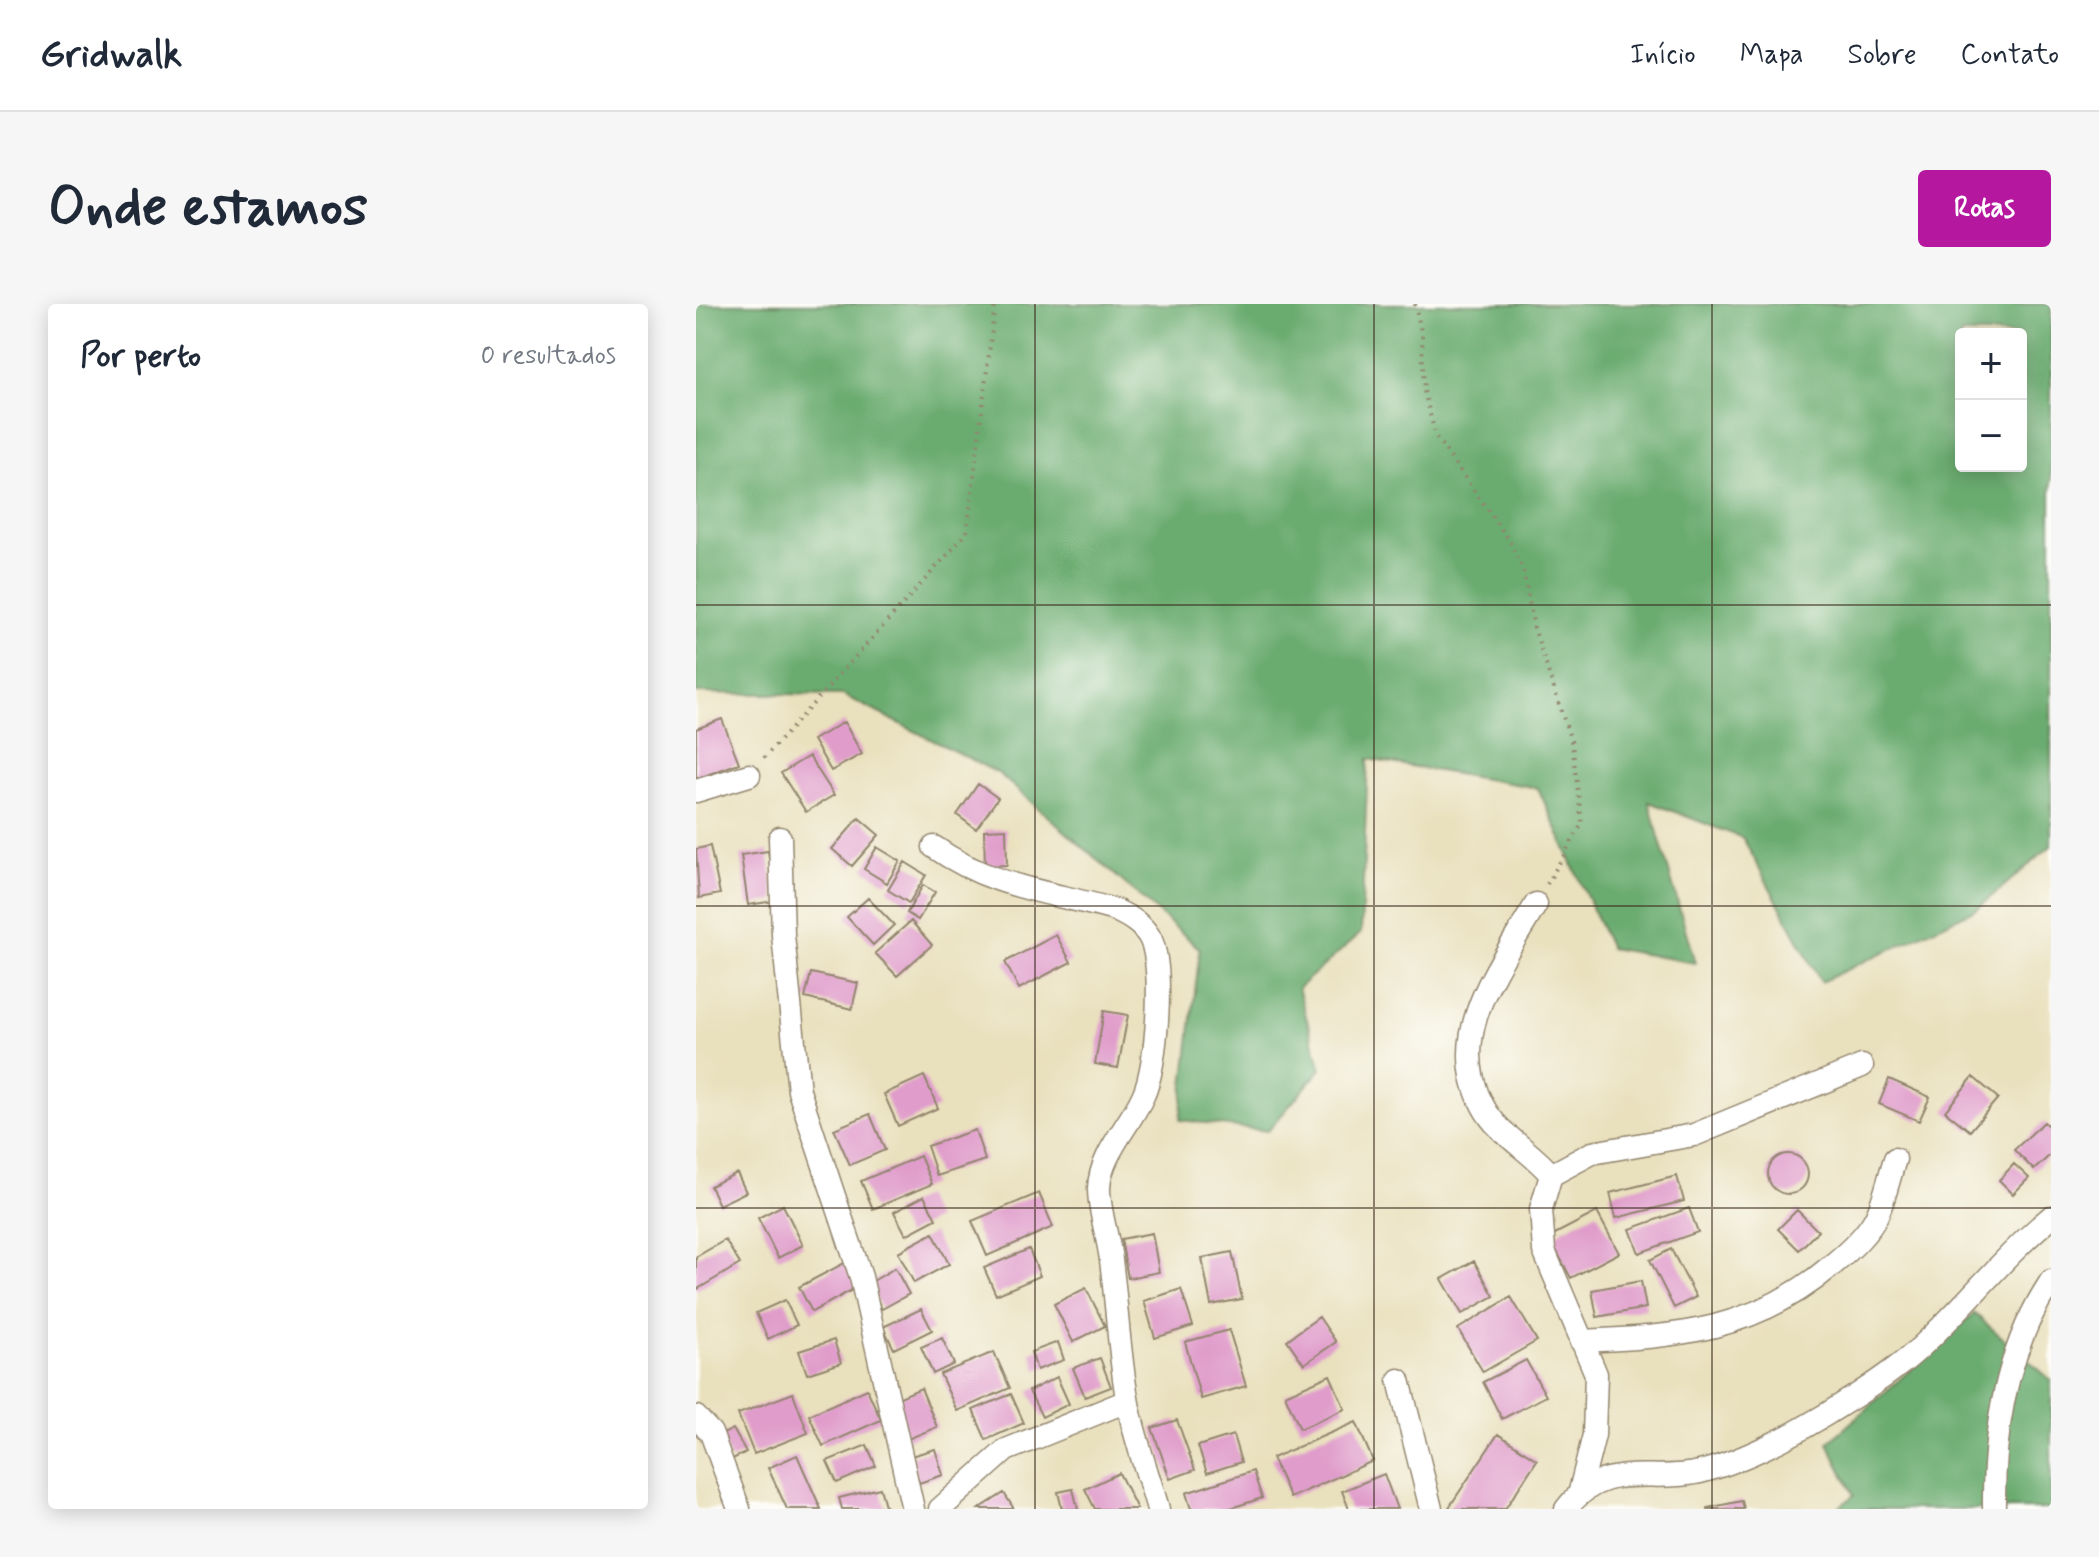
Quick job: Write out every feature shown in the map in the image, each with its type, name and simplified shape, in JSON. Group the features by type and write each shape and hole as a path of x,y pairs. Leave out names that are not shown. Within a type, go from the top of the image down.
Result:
{"street":[{"path":"696,791 749,775"},
{"path":"780,838 783,935 799,1091 861,1277 913,1509"},
{"path":"934,847 966,869 992,880 1115,910 1130,917 1151,940 1156,955 1157,1023 1151,1072 1144,1094 1103,1168 1099,1184 1100,1216 1110,1255 1127,1401 1158,1509"},
{"path":"1536,904 1487,989 1468,1037 1470,1059 1483,1106 1500,1129 1539,1160 1551,1175"},
{"path":"1573,1500 1594,1435 1596,1374 1544,1251 1541,1209 1551,1175 1592,1153 1694,1135 1862,1066"},
{"path":"1581,1341 1665,1338 1743,1320 1804,1289 1848,1252 1876,1217 1895,1159"},
{"path":"1573,1500 1615,1476 1697,1473 1729,1463 1796,1431 1911,1356 2051,1217"},
{"path":"1994,1509 1994,1447 2011,1361 2051,1281"},
{"path":"1399,1380 1431,1509"},
{"path":"940,1509 1006,1450 1127,1401"},
{"path":"696,1417 711,1433 739,1509"}],"path":[{"path":"749,775 967,533 995,304"},
{"path":"1415,304 1422,336 1424,391 1436,437 1509,540 1523,570 1534,628 1572,744 1582,824 1536,904"}],"green space":[{"path":"696,304 2051,304 2051,846 1978,908 1821,982 1743,838 1649,802 1695,963 1610,948 1538,788 1368,759 1361,933 1298,988 1321,1069 1268,1131 1180,1120 1200,949 998,773 843,695 696,693"},
{"path":"1974,1313 2051,1380 2051,1509 1837,1509 1854,1495 1828,1443"}],"building":[{"path":"722,719 739,763 696,779 696,729"},
{"path":"844,722 862,754 831,771 813,740"},
{"path":"809,756 834,795 806,812 781,773"},
{"path":"978,784 998,798 976,829 957,815"},
{"path":"859,818 879,835 852,866 832,849"},
{"path":"1006,829 1007,865 985,866 984,830"},
{"path":"710,846 720,894 699,898 696,849"},
{"path":"877,847 900,861 887,883 864,869"},
{"path":"768,851 775,901 748,905 741,855"},
{"path":"905,862 926,875 909,903 888,890"},
{"path":"923,885 935,892 918,920 907,913"},
{"path":"868,898 894,925 873,945 847,917"},
{"path":"911,921 932,945 897,976 875,953"},
{"path":"1056,935 1071,962 1019,989 1005,962"},
{"path":"811,973 858,983 852,1009 805,998"},
{"path":"1104,1011 1128,1015 1118,1068 1095,1064"},
{"path":"924,1076 938,1108 898,1126 884,1094"},
{"path":"1973,1077 1998,1098 1970,1131 1945,1111"},
{"path":"1889,1079 1930,1097 1919,1121 1879,1104"},
{"path":"870,1114 885,1150 850,1165 834,1129"},
{"path":"2044,1122 2051,1129 2051,1154 2034,1170 2014,1150"},
{"path":"975,1130 985,1160 937,1176 927,1146"},
{"path":"1788,1154 1802,1160 1808,1174 1802,1188 1788,1194 1774,1188 1768,1174 1774,1160"},
{"path":"920,1156 932,1184 873,1209 861,1181"},
{"path":"2014,1164 2029,1178 2013,1194 1999,1180"},
{"path":"737,1173 746,1192 719,1205 710,1186"},
{"path":"1677,1176 1684,1201 1616,1218 1610,1193"},
{"path":"1039,1193 1053,1227 987,1256 972,1221"},
{"path":"924,1196 936,1219 906,1235 894,1212"},
{"path":"783,1205 803,1245 778,1258 758,1218"},
{"path":"1689,1208 1698,1232 1639,1253 1630,1229"},
{"path":"1797,1210 1818,1231 1799,1250 1778,1229"},
{"path":"1597,1212 1619,1253 1571,1278 1549,1237"},
{"path":"933,1233 949,1264 914,1283 898,1252"},
{"path":"1152,1233 1159,1272 1128,1278 1121,1239"},
{"path":"725,1240 740,1264 696,1290 696,1257"},
{"path":"1029,1249 1040,1276 996,1295 984,1268"},
{"path":"1671,1249 1696,1297 1674,1308 1650,1260"},
{"path":"1232,1252 1242,1299 1211,1305 1202,1258"},
{"path":"848,1261 861,1285 812,1312 799,1287"},
{"path":"1474,1261 1494,1296 1462,1314 1442,1279"},
{"path":"895,1268 909,1294 882,1309 868,1284"},
{"path":"1641,1281 1646,1308 1597,1317 1592,1290"},
{"path":"1086,1288 1105,1326 1073,1342 1054,1304"},
{"path":"1181,1289 1193,1326 1155,1338 1144,1301"},
{"path":"1511,1297 1537,1341 1483,1372 1458,1329"},
{"path":"785,1300 797,1325 768,1339 756,1313"},
{"path":"921,1309 932,1330 894,1349 883,1327"},
{"path":"1319,1317 1336,1342 1304,1364 1287,1340"},
{"path":"1229,1330 1246,1386 1201,1399 1185,1342"},
{"path":"942,1338 954,1364 933,1374 921,1347"},
{"path":"834,1340 841,1363 807,1374 799,1351"},
{"path":"1058,1342 1064,1360 1037,1370 1031,1352"},
{"path":"994,1352 1010,1388 957,1411 940,1374"},
{"path":"1100,1358 1111,1387 1085,1397 1073,1368"},
{"path":"1526,1360 1546,1396 1502,1419 1483,1382"},
{"path":"1330,1375 1345,1409 1300,1429 1285,1395"},
{"path":"1057,1377 1069,1404 1042,1417 1029,1391"},
{"path":"921,1388 937,1427 908,1439 893,1400"},
{"path":"867,1389 881,1420 823,1446 809,1415"},
{"path":"793,1393 808,1433 754,1454 738,1414"},
{"path":"1011,1394 1024,1423 986,1440 973,1410"},
{"path":"1177,1420 1195,1470 1170,1479 1152,1428"},
{"path":"1356,1422 1373,1461 1290,1498 1272,1458"},
{"path":"733,1429 746,1452 731,1460 719,1436"},
{"path":"1498,1434 1537,1460 1505,1509 1448,1509"},
{"path":"1233,1435 1241,1462 1207,1473 1198,1446"},
{"path":"867,1445 876,1466 837,1483 827,1461"},
{"path":"935,1449 943,1475 919,1483 911,1456"},
{"path":"797,1455 821,1509 787,1509 768,1468"},
{"path":"1253,1471 1262,1498 1228,1509 1191,1509 1186,1493"},
{"path":"1119,1473 1137,1509 1095,1509 1085,1489"},
{"path":"1384,1474 1397,1509 1349,1509 1342,1491"},
{"path":"880,1488 886,1509 842,1509 839,1498"},
{"path":"1073,1489 1078,1509 1062,1509 1058,1492"},
{"path":"1004,1493 1014,1509 979,1509"},
{"path":"1742,1501 1744,1509 1707,1509 1707,1508"}]}
